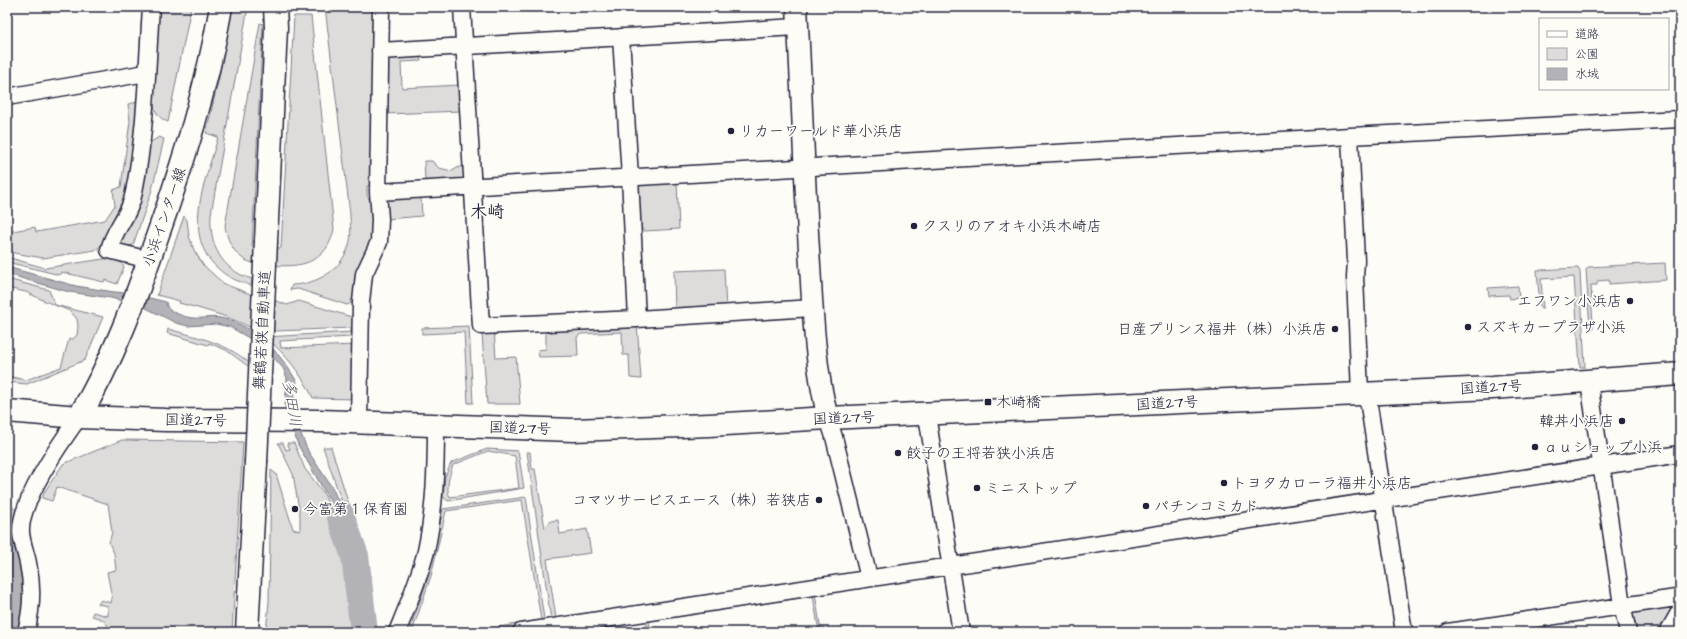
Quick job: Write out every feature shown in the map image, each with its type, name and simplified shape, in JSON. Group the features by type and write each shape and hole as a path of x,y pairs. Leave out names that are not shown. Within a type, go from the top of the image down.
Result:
{"main road":[{"name":"小浜インター線","path":"79,417 105,370 149,260 196,119 220,13"},
{"name":"舞鶴若狭自動車道","path":"248,632 277,14"},
{"name":"国道27号","path":"7,412 79,417 166,420 320,421 573,430 927,415 1589,382 1680,374"}],"street":[{"path":"149,260 109,250 113,236 129,210 134,193 141,146 151,7"},
{"path":"358,422 364,274 379,242 380,218 378,192 381,7"},
{"path":"462,7 481,326 637,319 812,308"},
{"path":"796,7 803,168 818,376 869,578"},
{"path":"380,51 798,27"},
{"path":"621,37 637,319"},
{"path":"7,97 146,73"},
{"path":"378,192 1350,136 1680,119"},
{"path":"1350,136 1356,260 1355,277 1364,393 1384,500 1404,632"},
{"path":"1589,382 1600,466 1622,605 1628,632"},
{"path":"927,415 952,566 961,632"},
{"path":"26,632 30,615 32,590 28,562 21,534 21,522 30,499 44,472 60,444 79,417"},
{"path":"398,632 419,574 427,543 435,484 436,425"},
{"path":"521,632 1680,454"},
{"path":"1448,632 1622,605 1676,598 1680,599"},
{"path":"1668,632 1680,611"}],"green space":[{"path":"159,7 191,7 168,122 162,119 158,114 153,101"},
{"path":"231,7 248,7 211,214 211,225 212,236 219,255 232,269 241,275 252,279 251,286 231,278 214,264 204,249 199,232 199,213 202,194 218,137 206,133 219,78"},
{"path":"325,7 375,7 374,184 367,186 367,195 372,205 376,225 355,298 347,305 298,289 290,290 292,285 319,279 334,269 345,254 349,245 351,230"},
{"path":"294,16 311,16 334,229 325,250 319,257 310,261 291,266 252,263 242,258 235,251 227,235 225,226 260,23 263,24 252,247 281,248"},
{"path":"420,54 421,61 401,62 402,88 460,85 461,111 385,114 386,57"},
{"path":"138,102 135,143 124,209 104,244 95,250 43,258 14,253 8,247 7,232 35,227 36,232 105,220 115,205 113,190 121,187 130,121 128,104"},
{"path":"159,137 164,139 152,190 133,245 119,248 117,240 133,218 138,205 148,148 151,142"},
{"path":"424,161 432,161 439,168 452,171 459,167 465,167 466,180 426,182"},
{"path":"677,182 679,229 645,231 638,227 636,188 640,184"},
{"path":"421,196 422,216 387,219 386,200 389,198"},
{"path":"184,216 187,220 189,236 194,250 203,265 224,284 253,295 271,299 287,305 299,301 355,318 354,336 351,337 280,341 281,348 355,345 354,399 313,398 304,381 292,365 280,350 266,337 351,332 351,328 276,331 262,334 232,319 179,303 180,301 157,295"},
{"path":"7,257 45,268 110,258 122,263 124,267 117,284 105,280 104,282 61,272 60,275 7,262"},
{"path":"1665,263 1666,280 1609,284 1609,280 1597,281 1597,285 1591,285 1593,329 1590,329 1586,270 1588,267"},
{"path":"1578,268 1580,272 1585,367 1580,367 1574,277 1541,279 1543,308 1540,308 1537,270"},
{"path":"724,269 726,310 675,313 674,271"},
{"path":"7,279 49,290 55,305 103,317 85,360 27,384 7,382 7,376 26,380 61,367 69,339 73,339 77,335 78,326 77,319 70,311 47,302 26,292 7,288"},
{"path":"1518,286 1519,298 1510,299 1509,295 1489,296 1488,288"},
{"path":"637,323 641,379 630,378 629,355 623,355 622,332 581,334 577,337 578,356 539,357 538,350 546,349 546,327"},
{"path":"469,326 473,403 468,403 464,332 422,334 422,328"},
{"path":"168,329 214,342 234,352 254,367 252,369 226,350 209,343 208,345 167,333"},
{"path":"494,330 496,358 516,357 520,404 487,404 482,334"},
{"path":"122,440 243,442 232,632 109,632 104,621 92,616 93,612 108,616 108,606 98,604 101,600 111,603 112,598 107,572 116,570 114,553 109,543 112,532 108,504 57,487 52,501 42,498 63,464"},
{"path":"278,443 283,443 286,450 290,449 287,443 294,443 305,469 323,492 332,511 343,525 351,550 355,570 362,632 266,632 269,602 271,470 276,474 293,529 300,531 300,515 293,474"},
{"path":"323,447 331,447 365,556 373,632 369,632 363,571 359,552"},
{"path":"487,449 518,451 524,488 448,501 443,497 445,477 451,463","holes":["488,451 515,456 519,488 450,497 448,485 453,465"]},
{"path":"527,452 530,452 532,469 535,469 545,528 551,521 558,520 560,534 587,529 591,553 547,559 556,618 568,617 551,620"},
{"path":"526,497 544,619 542,622 481,632 468,632 541,620 522,500 446,511 431,576 412,632 409,632 429,575 443,509"},
{"path":"7,500 17,512 26,585 23,632 15,632 21,610 22,587 20,564 15,542 7,522"},
{"path":"7,553 12,587 7,620"},
{"path":"815,593 821,632 819,632 813,596 649,621 651,632 648,632 646,619"},
{"path":"1674,605 1659,632 1632,632 1628,609"}],"water":[{"path":"7,267 76,286 129,293 166,302 167,307 170,310 185,317 213,317 225,319 248,329 267,343 284,362 297,382 293,390 296,417 301,434 308,451 333,489 359,552 351,550 343,525 298,445 285,406 287,378 283,368 273,357 254,341 230,327 216,324 188,326 176,323 144,307 111,298 69,292 7,274"}],"waterway":[{"name":"多田川","path":"340,514 355,556 364,632"},
{"path":"7,536 15,560 17,584 15,608 9,632"}],"place":[{"name":"リカーワールド華小浜店","path":"731,131"},
{"name":"クスリのアオキ小浜木崎店","path":"914,226"},
{"name":"エフワン小浜店","path":"1630,301"},
{"name":"スズキカープラザ小浜","path":"1468,327"},
{"name":"日産プリンス福井（株）小浜店","path":"1335,329"},
{"name":"木崎橋","path":"988,402"},
{"name":"韓丼小浜店","path":"1622,421"},
{"name":"ａｕショップ小浜","path":"1535,447"},
{"name":"餃子の王将若狭小浜店","path":"898,453"},
{"name":"トヨタカローラ福井小浜店","path":"1224,483"},
{"name":"ミニストップ","path":"977,488"},
{"name":"コマツサービスエース（株）若狭店","path":"819,500"},
{"name":"パチンコミカド","path":"1146,506"},
{"name":"今富第１保育園","path":"295,509"}],"district":[{"name":"木崎","path":"487,211"}]}
